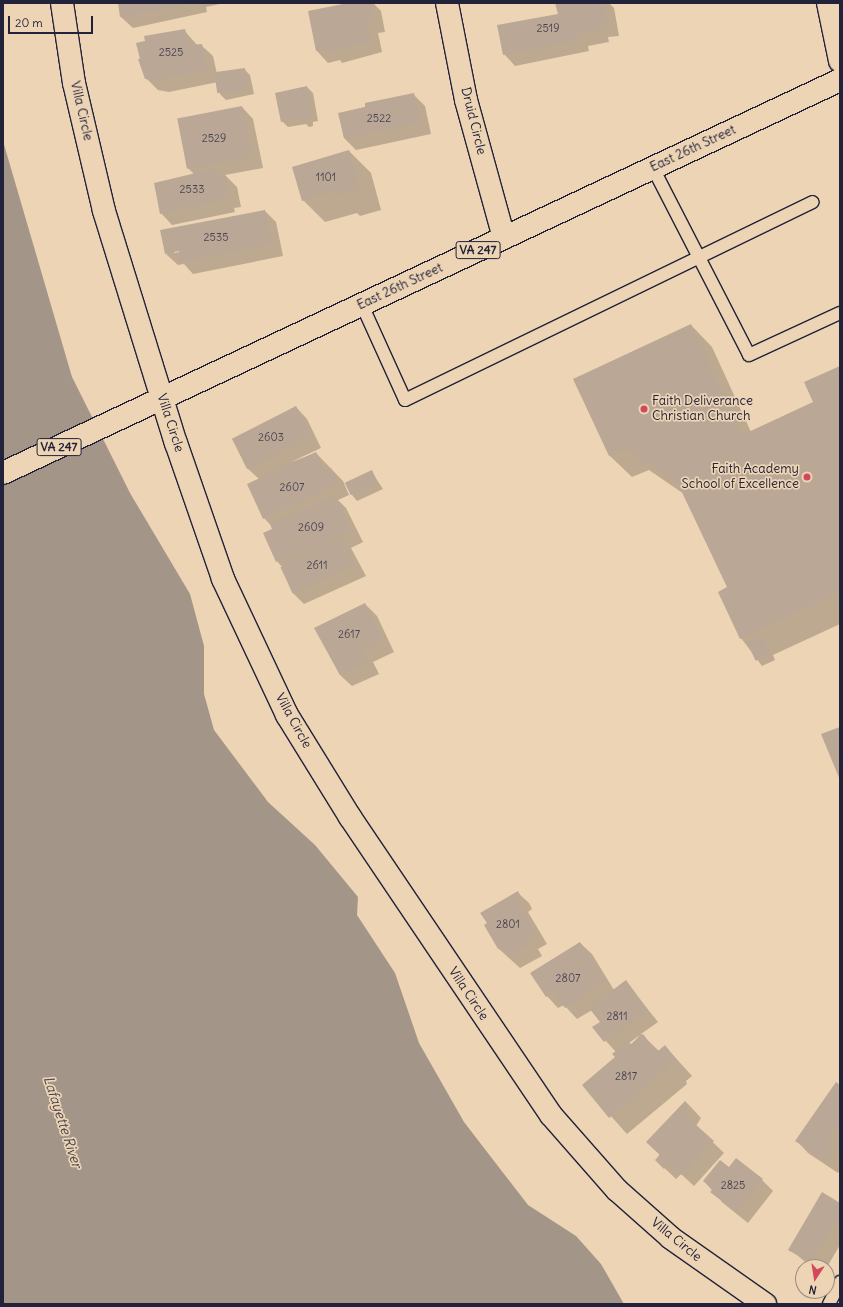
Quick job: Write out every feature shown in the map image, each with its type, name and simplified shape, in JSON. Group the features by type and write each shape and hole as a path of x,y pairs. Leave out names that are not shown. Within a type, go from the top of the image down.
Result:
{"street":[{"name":"Villa Circle","path":"62,3 74,83 104,211 162,399 223,579 287,715 350,817 452,971 551,1115 617,1190 671,1238 765,1304"},
{"name":"Druid Circle","path":"447,3 466,100 504,238"},
{"path":"828,3 840,61"},
{"name":"East 26th Street","path":"3,473 840,80"}],"lane":[{"path":"653,168 749,355 840,313"},
{"path":"362,305 406,400 812,202"},
{"path":"829,1304 840,1282"}],"water":[{"name":"Lafayette River","path":"3,141 72,377 130,493 190,594 204,646 204,694 214,730 268,802 315,845 358,897 357,915 395,973 419,1043 464,1122 528,1205 576,1236 601,1264 624,1304 3,1304"}],"building":[{"path":"118,3 187,3 188,4 120,17"},
{"path":"348,3 371,3 374,20 367,22 371,40 330,52 329,49 316,51 308,11"},
{"path":"555,3 604,3 608,25 597,26 598,30 577,34 578,40 503,55 497,25 558,14"},
{"path":"185,29 189,45 202,44 207,70 157,80 145,79 138,59 140,59 136,43 145,41 144,36"},
{"path":"245,68 248,89 217,93 214,72"},
{"path":"307,86 313,115 307,116 308,120 302,121 302,118 281,122 275,93"},
{"path":"414,93 420,123 344,138 338,113 365,107 365,103"},
{"path":"242,106 252,156 187,169 177,119"},
{"path":"349,150 360,188 337,195 336,191 302,201 292,167"},
{"path":"217,168 218,176 225,174 230,196 223,197 224,200 160,214 154,183"},
{"path":"265,210 272,244 181,262 179,251 165,254 160,230"},
{"path":"691,324 742,435 813,402 804,382 840,366 840,592 740,639 718,592 727,587 678,484 626,449 609,456 573,379"},
{"path":"296,406 311,436 247,469 232,439"},
{"path":"316,452 325,471 331,468 338,483 263,519 247,484"},
{"path":"372,470 378,483 351,495 345,483"},
{"path":"335,495 352,531 287,561 285,558 276,562 263,533 272,529 270,524"},
{"path":"343,538 355,564 293,593 280,567"},
{"path":"365,603 383,640 362,650 368,662 340,675 314,628"},
{"path":"762,636 770,654 756,661 747,643"},
{"path":"840,727 840,780 821,734"},
{"path":"518,891 521,897 517,900 536,933 527,938 531,944 508,957 502,947 498,949 484,925 487,923 480,913"},
{"path":"580,942 606,982 565,1008 554,992 546,997 530,973"},
{"path":"626,980 648,1010 604,1042 592,1027 600,1022 589,1008"},
{"path":"643,1034 657,1052 665,1045 676,1059 670,1064 670,1067 609,1118 582,1085 615,1057 612,1054 628,1041 631,1044"},
{"path":"836,1082 840,1085 840,1120 837,1124 840,1127 837,1131 834,1129 829,1136 835,1140 827,1151 832,1154 826,1162 795,1141"},
{"path":"685,1101 690,1106 685,1115 714,1141 681,1175 669,1163 664,1169 655,1160 660,1155 646,1142"},
{"path":"736,1158 763,1179 736,1212 710,1192 713,1189 703,1181 720,1160 729,1167"},
{"path":"822,1192 840,1203 840,1214 813,1259 804,1259 788,1250"}],"place":[{"name":"Faith Deliverance Christian Church","path":"644,409"},
{"name":"Faith Academy School of Excellence","path":"807,477"}]}
